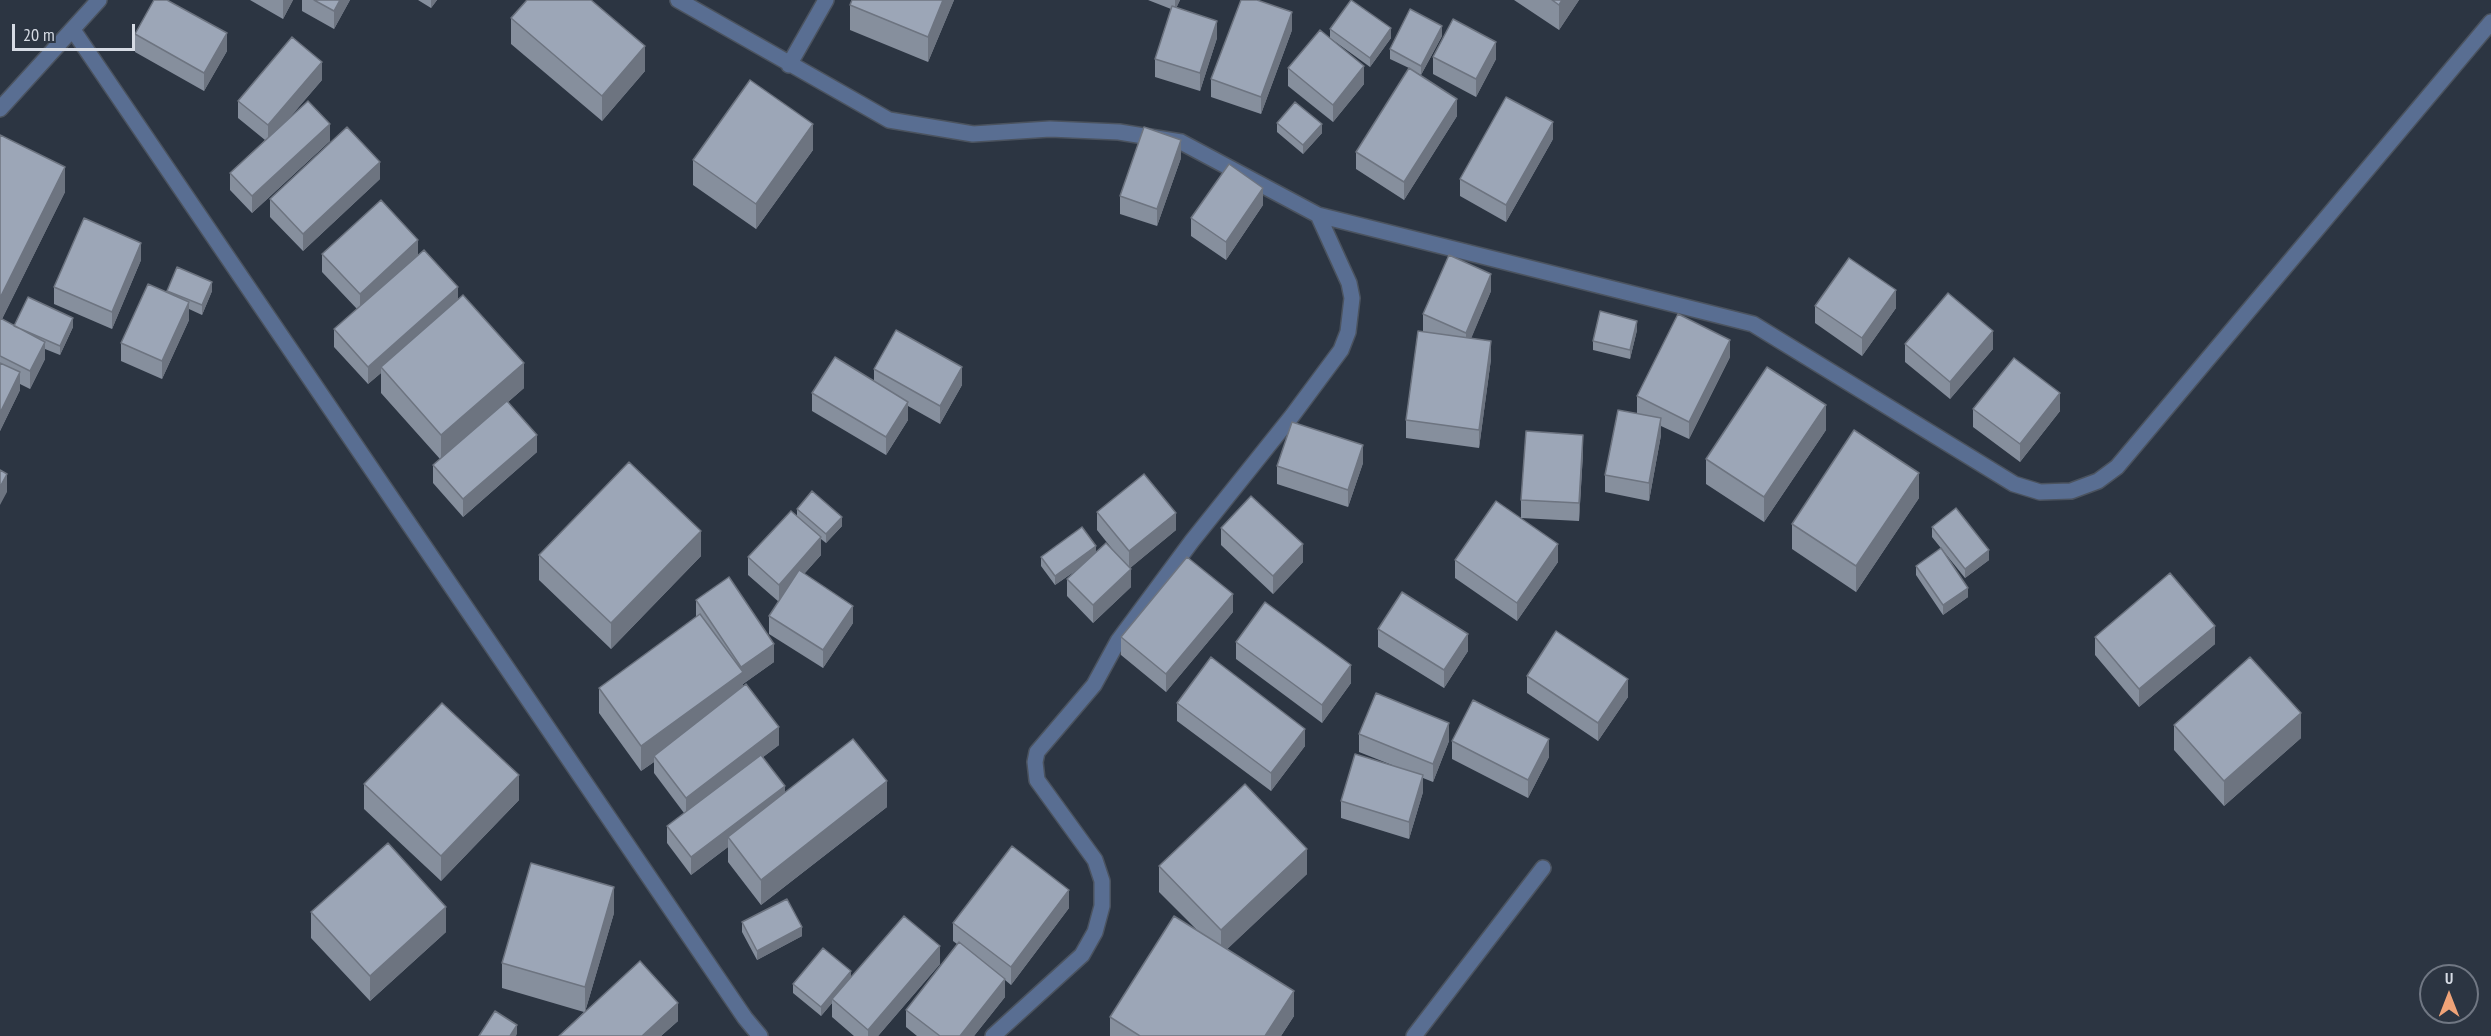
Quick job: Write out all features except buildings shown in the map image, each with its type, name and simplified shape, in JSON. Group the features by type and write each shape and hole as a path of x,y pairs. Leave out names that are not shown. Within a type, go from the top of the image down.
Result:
{"street":[{"path":"0,109 99,0"},
{"path":"678,0 889,120 973,134 1050,129 1119,132 1181,142 1318,215 1753,324 2014,484 2040,492 2071,491 2098,481 2117,467 2491,22"},
{"path":"789,65 826,0"},
{"path":"73,30 745,1018 760,1036"},
{"path":"993,1036 1082,955 1095,932 1102,906 1102,881 1095,860 1037,780 1035,762 1037,752 1094,685 1118,641 1192,541 1292,416 1341,350 1348,332 1352,298 1349,283 1318,215"},
{"path":"1414,1036 1543,868"}]}
